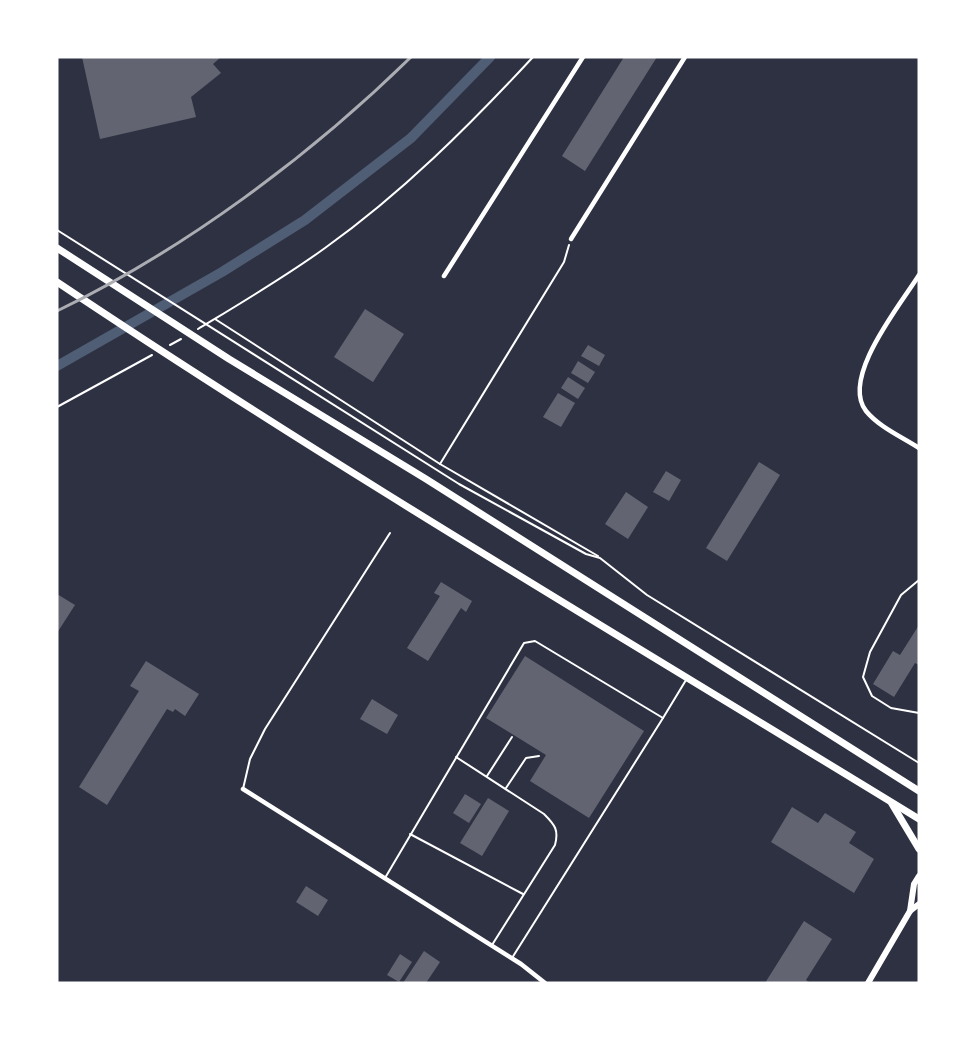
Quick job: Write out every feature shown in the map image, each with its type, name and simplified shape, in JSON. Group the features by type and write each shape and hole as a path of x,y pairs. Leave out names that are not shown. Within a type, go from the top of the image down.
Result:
{"main road":[{"path":"57,248 229,359 426,480 919,791"},
{"path":"57,282 197,376 408,508 919,819"},
{"path":"891,802 919,849"}],"street":[{"path":"444,276 583,57"},
{"path":"571,239 685,57"},
{"path":"919,275 870,352 859,382 860,400 866,411 880,423 919,448"},
{"path":"243,789 492,945 545,983"},
{"path":"868,983 910,911 914,884 919,876"},
{"path":"910,911 919,904"}],"lane":[{"path":"243,789 250,759 265,729 390,533"},
{"path":"919,580 900,595 870,652 862,677 872,696 891,708 919,713"},
{"path":"385,878 524,643 535,641 663,718"},
{"path":"512,958 688,678"},
{"path":"487,776 512,737"},
{"path":"506,788 526,758 539,756"},
{"path":"456,757 544,814 555,825 558,834 555,845 492,945"},
{"path":"410,834 523,894"}],"path":[{"path":"197,329 325,248 371,213 427,165 533,57"},
{"path":"57,230 459,484 586,554 600,558"},
{"path":"440,464 564,262 571,239"},
{"path":"215,319 440,464 591,550 656,601 919,763"},
{"path":"169,346 188,335"},
{"path":"57,407 159,351"}],"building":[{"path":"82,57 221,57 213,64 221,73 191,97 196,117 100,139"},
{"path":"624,57 657,57 585,171 562,156"},
{"path":"365,309 404,334 373,382 334,357"},
{"path":"588,345 605,355 599,366 581,356"},
{"path":"578,361 595,372 588,383 571,373"},
{"path":"568,377 585,388 578,399 561,388"},
{"path":"558,393 575,403 561,427 543,417"},
{"path":"759,462 780,475 727,561 706,548"},
{"path":"666,471 681,480 669,501 653,492"},
{"path":"626,492 648,507 628,539 605,524"},
{"path":"441,582 472,601 466,612 461,608 428,661 407,648 440,596 434,593"},
{"path":"57,594 75,605 57,633"},
{"path":"919,625 919,665 915,663 894,697 873,684 893,651 900,655"},
{"path":"525,656 644,731 589,818 530,781 546,755 486,718"},
{"path":"146,661 199,694 185,716 175,709 173,712 167,709 107,805 79,787 139,691 130,686"},
{"path":"372,699 398,715 387,734 360,719"},
{"path":"465,794 481,804 469,823 453,813"},
{"path":"488,798 509,811 482,856 460,843"},
{"path":"792,807 818,823 825,813 856,832 849,843 874,859 854,893 771,842"},
{"path":"306,886 328,900 318,916 296,902"},
{"path":"804,921 832,939 806,980 810,983 765,983"},
{"path":"424,951 440,962 426,983 403,983"},
{"path":"400,954 412,962 399,982 387,975"}],"waterway":[{"path":"57,366 222,272 305,220 411,138 490,57"}],"railway":[{"path":"57,311 152,259 244,198 331,130 411,57"}]}
